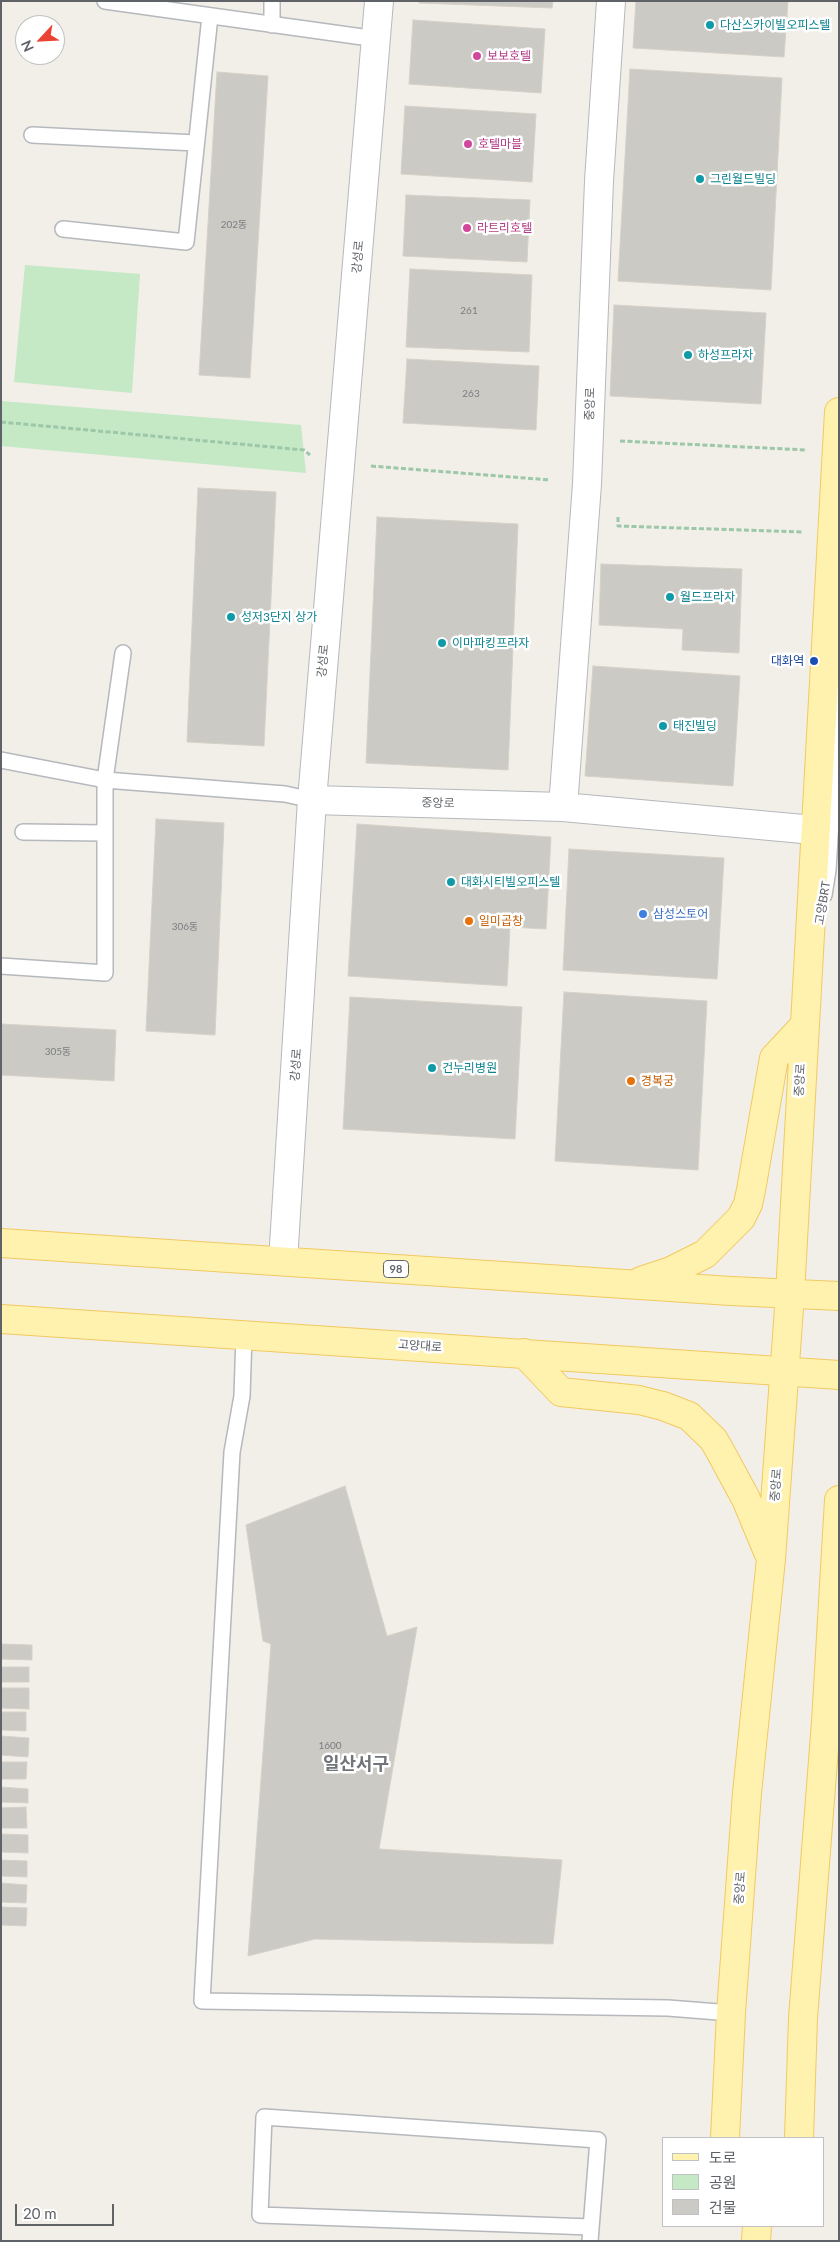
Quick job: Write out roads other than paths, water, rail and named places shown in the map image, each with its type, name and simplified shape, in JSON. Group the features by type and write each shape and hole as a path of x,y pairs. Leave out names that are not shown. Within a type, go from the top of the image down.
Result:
{"main road":[{"name":"중앙로","path":"726,2137 731,2013 747,1793 770,1559 790,1294 814,830 839,412"},
{"path":"630,1284 671,1271 705,1254 741,1218 748,1204 751,1190 774,1058 804,1026"},
{"name":"98","path":"1,1243 839,1296"},
{"name":"고양대로","path":"1,1319 839,1375"},
{"path":"524,1353 562,1392 639,1400 663,1406 689,1416 712,1439 719,1449 746,1499 770,1559"},
{"path":"799,2137 803,2018 832,1715 839,1500"},
{"path":"756,2241 757,2227"}],"street":[{"name":"강성로","path":"283,1262 312,800 379,1"},
{"name":"중앙로","path":"564,807 587,484 598,181 611,1"},
{"name":"중앙로","path":"312,800 564,807 814,830"}],"lane":[{"path":"105,1 377,39"},
{"path":"272,1 272,25"},
{"path":"63,229 186,242 210,16"},
{"path":"32,135 196,143"},
{"path":"1,966 105,973 105,780 123,653"},
{"name":"고양BRT","path":"804,1026 828,870 839,690"},
{"path":"1,760 105,780 286,794 312,800"},
{"path":"23,832 105,833"},
{"path":"244,1335 242,1396 232,1452 202,2001 668,2008 731,2013"},
{"path":"264,2117 598,2140 591,2234 260,2215 264,2117"}],"place":[{"name":"다산스카이빌오피스텔","path":"710,25"},
{"name":"보보호텔","path":"477,56"},
{"name":"호텔마블","path":"468,144"},
{"name":"그린월드빌딩","path":"700,179"},
{"name":"라트리호텔","path":"467,228"},
{"name":"하성프라자","path":"688,355"},
{"name":"월드프라자","path":"670,597"},
{"name":"성저3단지 상가","path":"231,617"},
{"name":"이마파킹프라자","path":"442,643"},
{"name":"대화역","path":"814,661"},
{"name":"태진빌딩","path":"663,726"},
{"name":"대화시티빌오피스텔","path":"451,882"},
{"name":"삼성스토어","path":"643,914"},
{"name":"일미곱창","path":"469,921"},
{"name":"건누리병원","path":"432,1068"},
{"name":"경복궁","path":"631,1081"}],"district":[{"name":"일산서구","path":"356,1764"}]}
